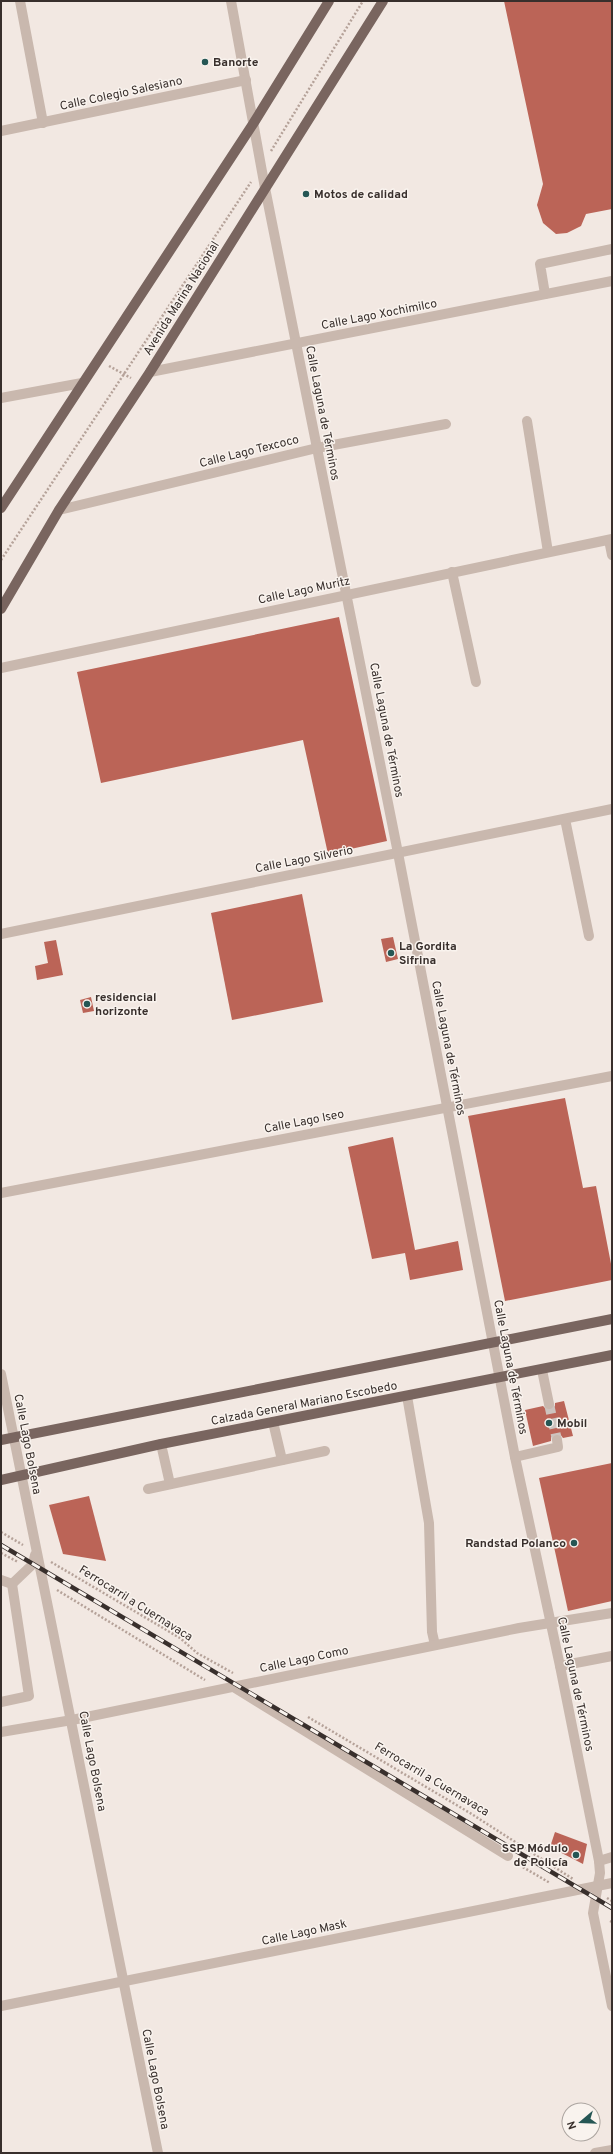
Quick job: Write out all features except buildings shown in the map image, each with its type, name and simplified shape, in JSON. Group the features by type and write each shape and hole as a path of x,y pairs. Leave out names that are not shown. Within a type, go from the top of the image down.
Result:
{"main road":[{"path":"1,508 253,124 328,1"},
{"name":"Avenida Marina Nacional","path":"1,609 59,510 150,372 383,1"},
{"name":"Calzada General Mariano Escobedo","path":"1,1440 612,1319"},
{"name":"Calzada General Mariano Escobedo","path":"1,1480 161,1444 500,1379 612,1355"}],"street":[{"path":"20,1 43,123"},
{"name":"Calle Laguna de Términos","path":"231,1 265,188 398,853 492,1342 599,1861 598,1886 593,1913 612,2006"},
{"name":"Calle Colegio Salesiano","path":"1,131 246,80"},
{"path":"545,294 540,264 612,250"},
{"name":"Calle Lago Xochimilco","path":"150,372 612,281"},
{"path":"1,398 82,383"},
{"path":"527,421 548,552"},
{"name":"Calle Lago Texcoco","path":"59,510 317,448 446,424"},
{"path":"610,539 612,555"},
{"name":"Calle Lago Muritz","path":"1,668 610,539"},
{"path":"452,572 476,682"},
{"name":"Calle Lago Silverio","path":"1,934 612,809"},
{"path":"565,819 589,936"},
{"name":"Calle Lago Iseo","path":"1,1193 612,1076"},
{"path":"542,1370 549,1404"},
{"name":"Calle Lago Bolsena","path":"1,1374 20,1476 72,1720 158,2153"},
{"path":"408,1396 429,1523 432,1632 434,1645"},
{"path":"273,1422 282,1460"},
{"path":"515,1457 558,1447 557,1440"},
{"path":"161,1444 170,1484"},
{"path":"148,1489 325,1451"},
{"path":"12,1584 33,1564 36,1553"},
{"path":"1,1580 12,1584"},
{"path":"1,1702 29,1696 12,1584"},
{"name":"Calle Lago Como","path":"1,1732 72,1720 550,1622 612,1613"},
{"path":"560,1666 612,1656"},
{"path":"232,1686 508,1856"},
{"path":"599,1861 612,1858"},
{"name":"Calle Lago Mask","path":"1,2006 612,1883"},
{"path":"595,2153 612,2150"}],"path":[{"path":"1,560 261,166 363,1"},
{"path":"103,362 135,381"},
{"path":"1,1532 24,1546"},
{"name":"Ferrocarril a Cuernavaca","path":"48,1560 180,1638 197,1652 234,1674"},
{"name":"Ferrocarril a Cuernavaca","path":"302,1713 327,1726 575,1879"}],"tunnel":[{"path":"549,1404 557,1440"}],"railway":[{"path":"1,1545 612,1908"}],"place":[{"name":"Banorte","path":"205,62"},
{"name":"Motos de calidad","path":"306,194"},
{"name":"La Gordita Sifrina","path":"391,953"},
{"name":"residencial horizonte","path":"87,1004"},
{"name":"Mobil","path":"549,1423"},
{"name":"Randstad Polanco","path":"574,1543"},
{"name":"SSP Módulo de Policía","path":"576,1855"}]}
